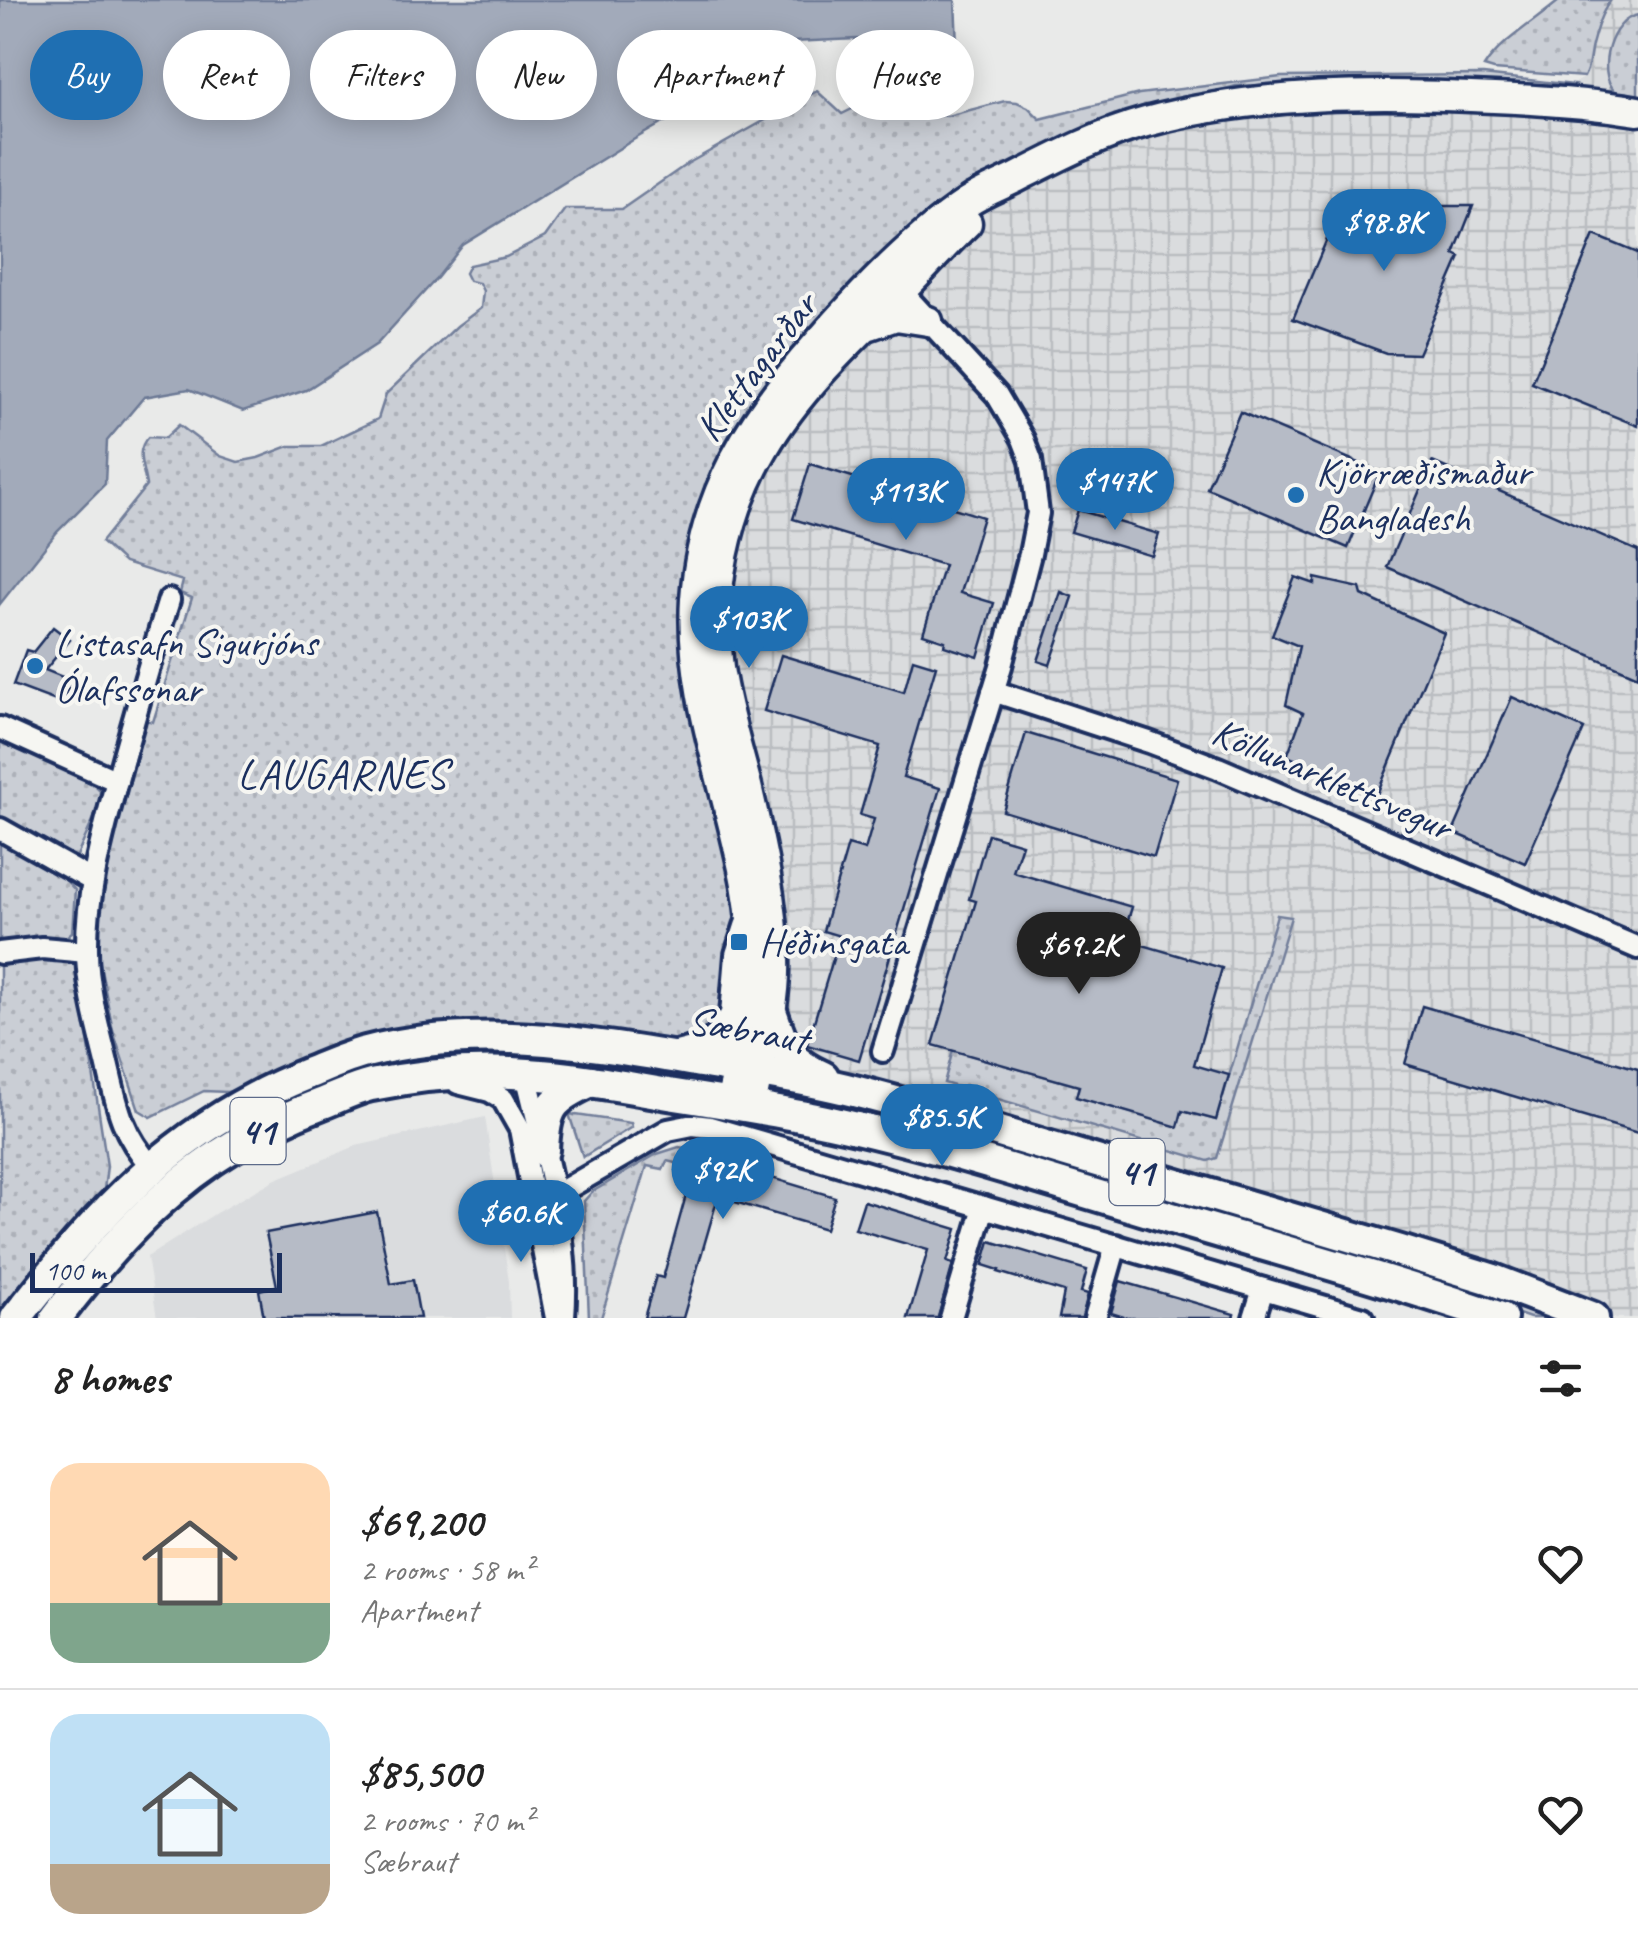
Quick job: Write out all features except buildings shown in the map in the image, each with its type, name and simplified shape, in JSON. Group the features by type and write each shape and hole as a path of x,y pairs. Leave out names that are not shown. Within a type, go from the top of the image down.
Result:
{"main road":[{"name":"Klettagarðar","path":"748,1070 772,1014 775,956 766,870 719,669 716,622 720,572 740,496 764,447 864,327 920,240 968,202 1068,151 1142,123 1236,104 1300,98 1448,96 1638,110"},
{"name":"Klettagarðar","path":"741,1105 748,1070 750,927 747,888 698,675 694,606 700,557 720,490 754,425 800,363 859,298 893,283"},
{"path":"864,327 896,316 928,321"},
{"path":"674,1058 708,1049 736,1016 740,955 750,927"},
{"path":"772,1014 789,1056 802,1068 853,1091"},
{"path":"497,1037 516,1054 526,1074"},
{"name":"Sæbraut","path":"16,1318 90,1227 151,1166 240,1104 363,1052 420,1041 497,1037 552,1040 674,1058 853,1091 1400,1251 1491,1279 1592,1318"},
{"name":"Sæbraut","path":"56,1318 131,1227 209,1160 247,1136 285,1117 368,1086 442,1075 526,1074 590,1081 829,1122 962,1156 1501,1318"},
{"path":"543,1150 550,1107 563,1094 590,1081"}],"street":[{"path":"882,1052 993,691 1038,514 1031,460 997,396 893,283"},
{"path":"151,1166 133,1146 118,1112 96,1016 87,952 93,882 141,692 170,600"},
{"name":"Köllunarklettsvegur","path":"993,691 1218,768 1638,948"},
{"path":"0,728 117,781"},
{"path":"0,830 93,882"},
{"path":"0,954 42,948 87,952"},
{"path":"526,1074 543,1150 556,1318"},
{"path":"416,1079 470,1085 503,1099 520,1129 565,1271 564,1318"},
{"path":"544,1200 660,1134 692,1126 710,1127 1363,1318"},
{"path":"952,1318 984,1207"},
{"path":"1095,1318 1116,1246"},
{"path":"1254,1318 1263,1289"}],"shaded area":[{"path":"1560,0 1611,0 1597,27 1584,77 1484,67 1509,40"},
{"path":"1611,0 1638,0 1638,15 1628,17 1616,29 1638,99 1638,1318 1570,1318 713,1074 700,511 748,407 862,278 975,187 1040,150 1124,116 1236,86 1409,80 1564,90 1584,77 1589,68 1591,48"},
{"path":"1638,15 1638,99 1615,91 1609,82 1606,59 1620,26"},
{"path":"1483,75 1574,85 1564,90 1409,80 1236,86 1124,116 1040,150 975,187 862,278 748,407 700,511 719,817 738,913 727,1011 717,1030 687,1047 498,1028 227,1092 204,1091 151,1117 139,1110 113,1031 95,938 113,833 142,719 153,722 192,598 180,593 183,581 124,563 101,542 146,486 141,454 148,437 165,438 179,425 220,456 238,462 289,446 321,446 378,419 386,394 481,308 483,291 479,283 469,281 465,273 469,265 506,257 545,237 565,209 622,209 687,164 765,120 816,120 817,91 836,108 836,120 974,120 974,109 1005,101 1028,107 1040,119 1139,94 1281,77"},
{"path":"0,737 92,782 100,790 99,807 76,858 0,822"},
{"path":"0,838 57,871 75,890 72,932 64,939 0,941"},
{"path":"1277,915 1291,917 1217,1158 1208,1161 944,1083 953,1050 1079,1086 1076,1097 1177,1126 1187,1093 1191,1113 1216,1120"},
{"path":"66,959 77,966 107,1166 104,1190 0,1312 0,965"},
{"path":"764,1085 840,1097 1570,1318 1530,1318 769,1096"},
{"path":"569,1114 631,1123 632,1127 583,1157"},
{"path":"485,1117 509,1282 510,1318 157,1318 147,1257 216,1213 274,1180 356,1146"},
{"path":"684,1148 679,1164 667,1161 663,1169 647,1166 601,1318 589,1318 584,1201 592,1192 657,1154"}],"water":[{"path":"0,0 955,0 956,30 836,30 836,40 816,41 816,30 617,30 617,120 668,120 463,245 377,344 306,390 243,411 189,389 144,397 107,441 105,484 57,532 0,604"}],"place":[{"name":"Kjörræðismaður Bangladesh","path":"1296,495"},
{"name":"Listasafn Sigurjóns Ólafssonar","path":"35,666"},
{"name":"Héðinsgata","path":"739,942"}],"district":[{"name":"LAUGARNES","path":"343,774"}]}
